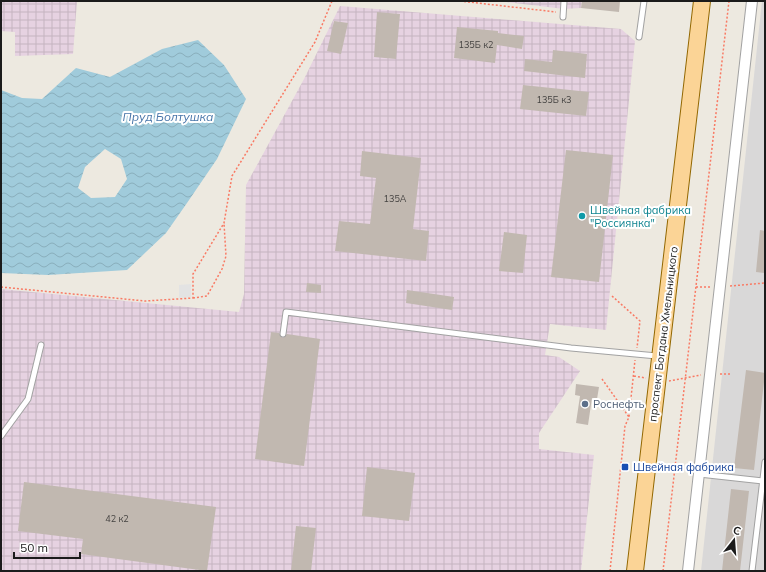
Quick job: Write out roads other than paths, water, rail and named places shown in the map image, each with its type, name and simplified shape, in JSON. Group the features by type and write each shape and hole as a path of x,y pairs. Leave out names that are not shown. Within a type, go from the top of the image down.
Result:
{"main road":[{"name":"проспект Богдана Хмельницкого","path":"635,571 702,1"}],"street":[{"path":"688,571 752,1"}],"lane":[{"path":"563,15 564,1"},
{"path":"639,37 644,1"},
{"path":"283,334 286,312 571,348 660,356"},
{"path":"1,436 28,399 41,345"},
{"path":"752,571 765,462"},
{"path":"699,474 763,481"}],"water":[{"name":"Пруд Болтушка","path":"198,40 224,65 246,99 217,159 166,233 127,270 48,275 1,273 1,90 22,98 42,99 76,68 110,77 162,49","holes":["105,149 121,159 127,179 115,197 91,198 78,188 85,167"]}],"place":[{"name":"Швейная фабрика \"Россиянка\"","path":"582,216"},
{"name":"Роснефть","path":"585,404"},
{"name":"Швейная фабрика","path":"625,467"}]}
